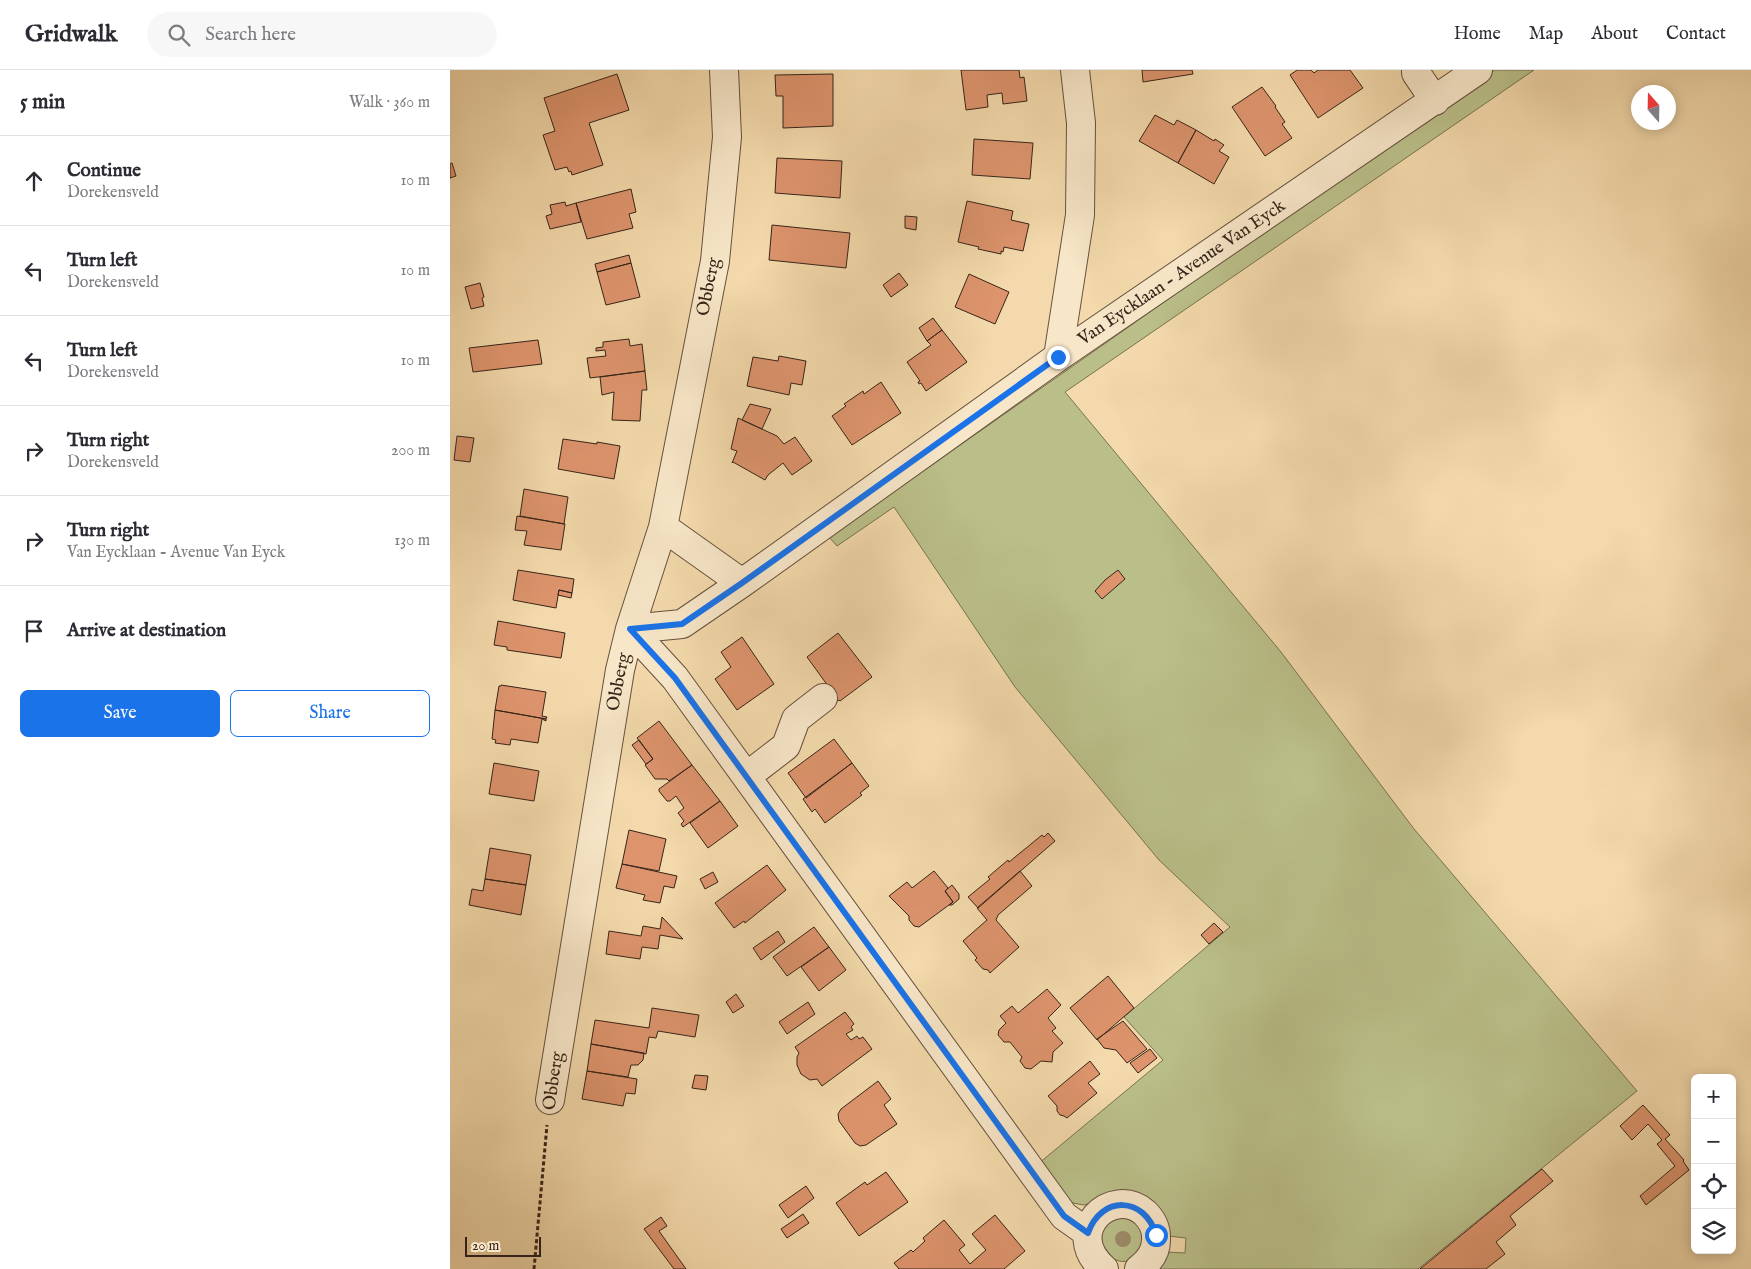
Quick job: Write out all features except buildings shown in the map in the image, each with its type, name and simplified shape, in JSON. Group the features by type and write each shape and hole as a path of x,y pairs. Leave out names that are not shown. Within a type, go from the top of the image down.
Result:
{"street":[{"name":"Obberg","path":"550,1100 620,670 630,629 663,527 715,261 727,137 724,70"},
{"path":"1058,357 1080,215 1081,123 1075,70"},
{"path":"1416,70 1416,73 1434,101"},
{"name":"Van Eycklaan - Avenue Van Eyck","path":"630,629 682,624 1058,357 1478,70"},
{"path":"663,527 742,583"},
{"path":"630,629 675,678 1064,1216 1088,1233"},
{"path":"747,776 786,746 796,719 823,698"},
{"path":"1104,1269 1093,1260 1088,1247 1088,1233 1091,1223 1096,1216 1113,1206 1123,1204 1141,1210 1154,1225 1156,1235 1154,1254 1140,1269"}],"path":[{"name":"Obberg","path":"534,1269 550,1100"}],"green space":[{"path":"1495,70 1534,70 1065,392 1281,652 1414,829 1637,1091 1418,1269 1159,1269 1167,1252 1185,1253 1186,1238 1168,1236 1096,1202 1083,1205 1068,1202 1038,1164 1163,1060 1124,1017 1230,927 1159,860 1015,687 894,507 837,546 829,537"},
{"path":"1124,1217 1141,1226 1144,1246 1133,1259 1123,1262 1109,1256 1102,1243 1101,1235 1109,1222"}],"route":[{"path":"1058,357 682,624 630,629 675,678 1064,1216 1088,1233 1091,1223 1096,1216 1113,1206 1123,1204 1141,1210 1154,1225 1156,1235"}]}
